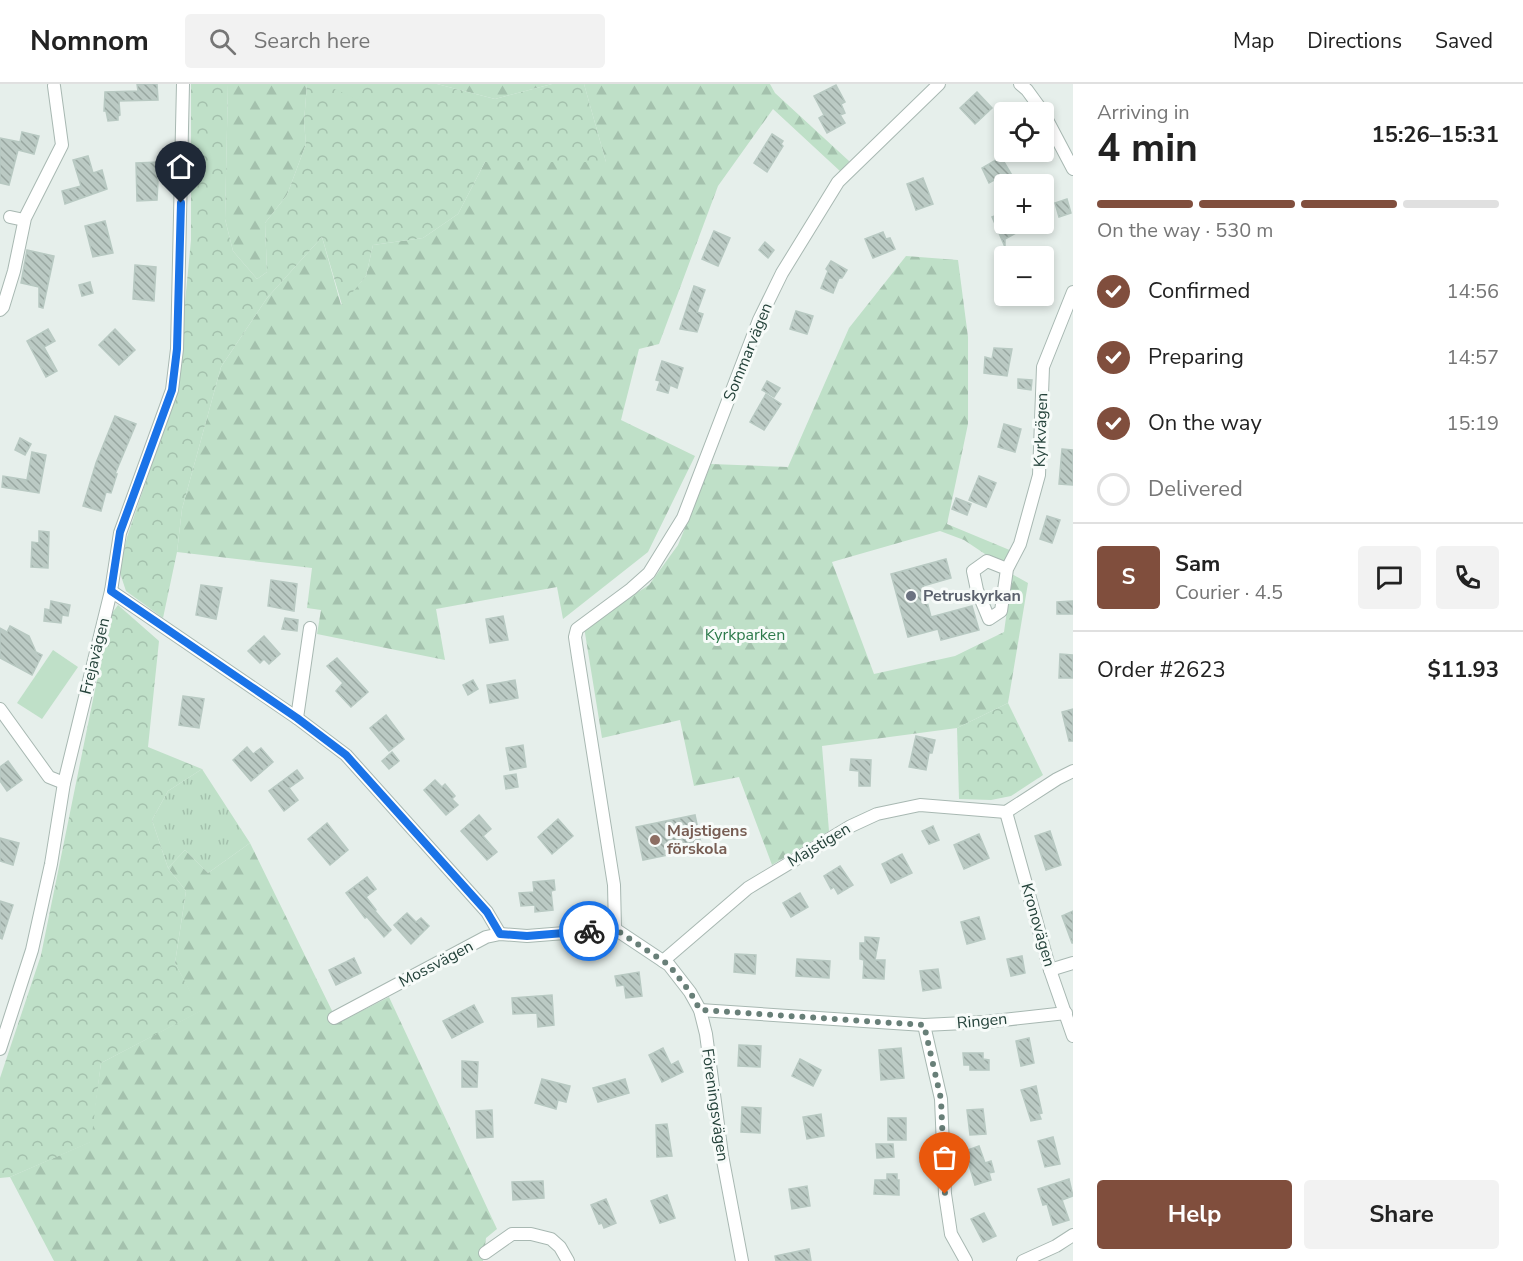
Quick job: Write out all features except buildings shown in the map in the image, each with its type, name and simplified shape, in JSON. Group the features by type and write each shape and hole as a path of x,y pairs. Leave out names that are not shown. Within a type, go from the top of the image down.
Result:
{"street":[{"name":"Frejavägen","path":"0,1048 32,950 51,864 64,783 111,591 120,532 172,390 177,339 183,84"},
{"name":"Sommarvägen","path":"615,929 614,885 575,636 578,629 631,590 649,573 683,518 759,320 782,273 838,182 939,84"},
{"path":"1020,84 1028,90 1036,102"},
{"path":"0,310 3,307 14,271 24,220 62,145 54,86"},
{"path":"1054,132 1073,169"},
{"path":"10,217 24,220"},
{"name":"Kyrkvägen","path":"1007,569 1020,544 1039,475 1043,367 1073,292"},
{"path":"111,591 297,718 346,755 487,912 500,934"},
{"path":"297,718 310,628"},
{"path":"0,709 49,777 64,783"},
{"path":"1006,812 1073,771"},
{"name":"Majstigen","path":"663,961 748,888 843,830 877,814 921,805 1006,812"},
{"name":"Kronovägen","path":"1006,812 1050,970 1073,1036"},
{"name":"Mossvägen","path":"334,1018 486,937 500,934 527,936 615,929"},
{"name":"Föreningsvägen","path":"615,929 663,961 677,974 700,1010 706,1034 722,1155 742,1261"},
{"path":"1050,970 1073,963"},
{"name":"Ringen","path":"700,1010 924,1025 985,1022 1066,1012"},
{"path":"924,1025 941,1099 945,1194 951,1234 966,1261"},
{"path":"485,1253 512,1234 531,1234 551,1239 560,1247 568,1261"},
{"path":"1023,1261 1056,1246 1073,1235"}],"green space":[{"path":"191,84 228,84 225,219 233,251 257,279 267,272 265,223 287,195 306,144 304,122 307,84 437,84 495,99 552,84 584,84 606,162 485,162 458,214 423,238 373,245 366,276 342,305 322,237 267,298 221,367 182,509 177,552 163,618 126,591 119,570 127,537 177,385 191,240"},
{"path":"228,84 307,84 304,122 306,144 287,195 265,223 267,272 257,279 233,251 225,219"},
{"path":"332,84 366,84 358,100 330,87"},
{"path":"437,84 552,84 495,99"},
{"path":"584,84 770,84 775,93 849,161 841,172 773,109 718,186 659,344 639,349 621,420 695,456 648,552 563,619 557,587 436,609 445,660 317,634 321,610 307,608 312,568 177,552 182,509 221,367 267,298 322,237 341,305 366,276 373,245 423,238 458,214 485,162 606,162"},
{"name":"Kyrkparken","path":"906,256 958,260 968,337 968,424 947,524 1012,551 1003,561 994,560 964,540 940,531 832,562 874,674 955,656 1004,632 1012,574 1028,583 1008,703 957,728 822,746 829,831 772,865 739,777 694,786 680,720 602,738 584,627 649,585 678,545 711,464 788,467 849,328"},
{"path":"118,605 159,641 148,747 202,769 168,791 152,820 168,868 186,891 175,963 201,1011 101,1063 91,1142 10,1177 0,1178 0,1078 41,955 110,616"},
{"path":"53,650 78,667 42,719 17,703"},
{"path":"1008,703 1043,775 1011,796 991,800 959,799 957,728"},
{"path":"202,769 250,843 208,873 185,850 168,868 152,820 168,791"},
{"path":"250,843 338,1023 389,997 497,1229 486,1238 483,1261 54,1261 10,1177 90,1142 101,1063 200,1011 175,963 186,891 168,868 185,850 208,873"}],"way so far":[{"path":"589,931 615,929 669,965 690,992 700,1010 924,1025 941,1099 945,1194"}],"place":[{"name":"Petruskyrkan","path":"911,596"},
{"name":"Majstigens förskola","path":"655,840"}],"route":[{"path":"181,203 177,349 172,390 120,532 111,591 297,718 346,755 451,869 487,912 500,934 527,936 589,931"}]}
